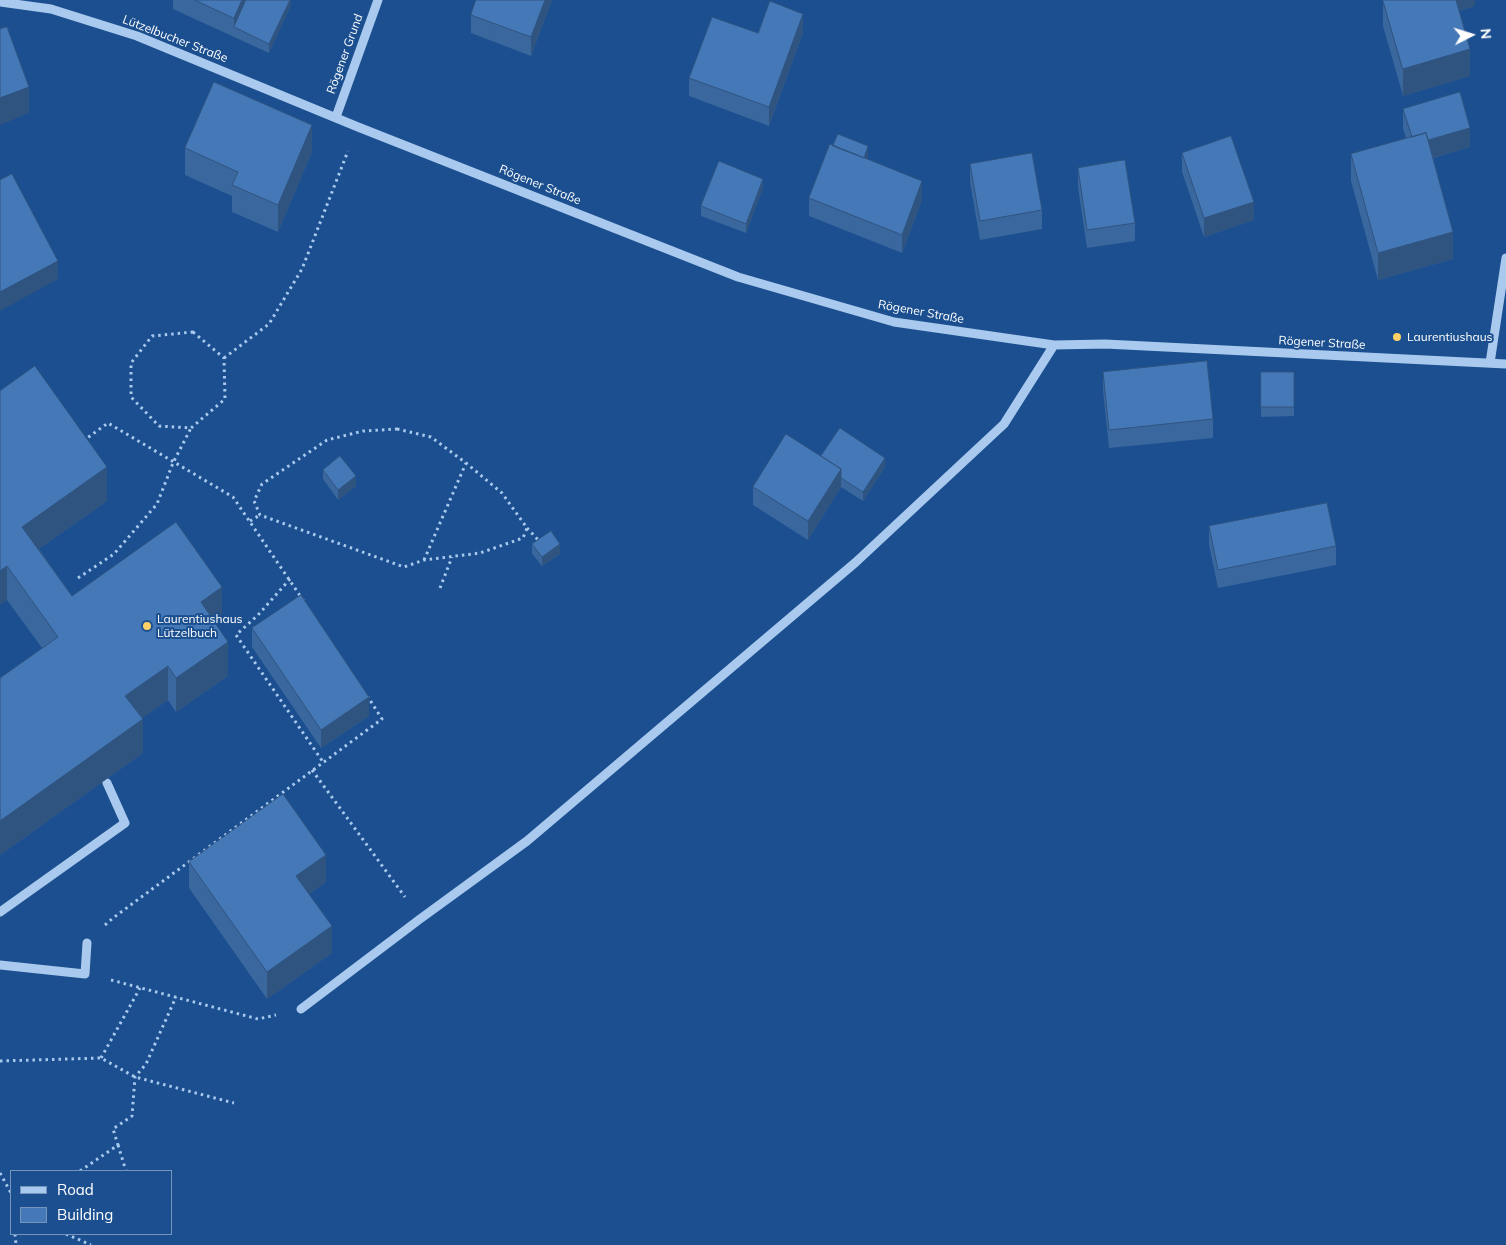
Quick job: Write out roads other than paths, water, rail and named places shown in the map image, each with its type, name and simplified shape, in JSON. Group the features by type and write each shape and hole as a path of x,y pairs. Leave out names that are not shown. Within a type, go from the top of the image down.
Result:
{"street":[{"name":"Rögener Grund","path":"336,117 378,0"},
{"name":"Lützelbucher Straße","path":"0,2 51,9 137,36 336,117"},
{"name":"Rögener Straße","path":"336,117 738,277 894,322 1054,345 1105,344 1506,364"},
{"path":"1490,363 1506,258"},
{"path":"302,1009 420,919 527,841 856,562 1004,424 1054,345"},
{"path":"0,912 125,823 107,784"},
{"path":"0,966 86,974 87,943"}],"place":[{"name":"Laurentiushaus","path":"1397,337"},
{"name":"Laurentiushaus Lützelbuch","path":"147,626"}]}
